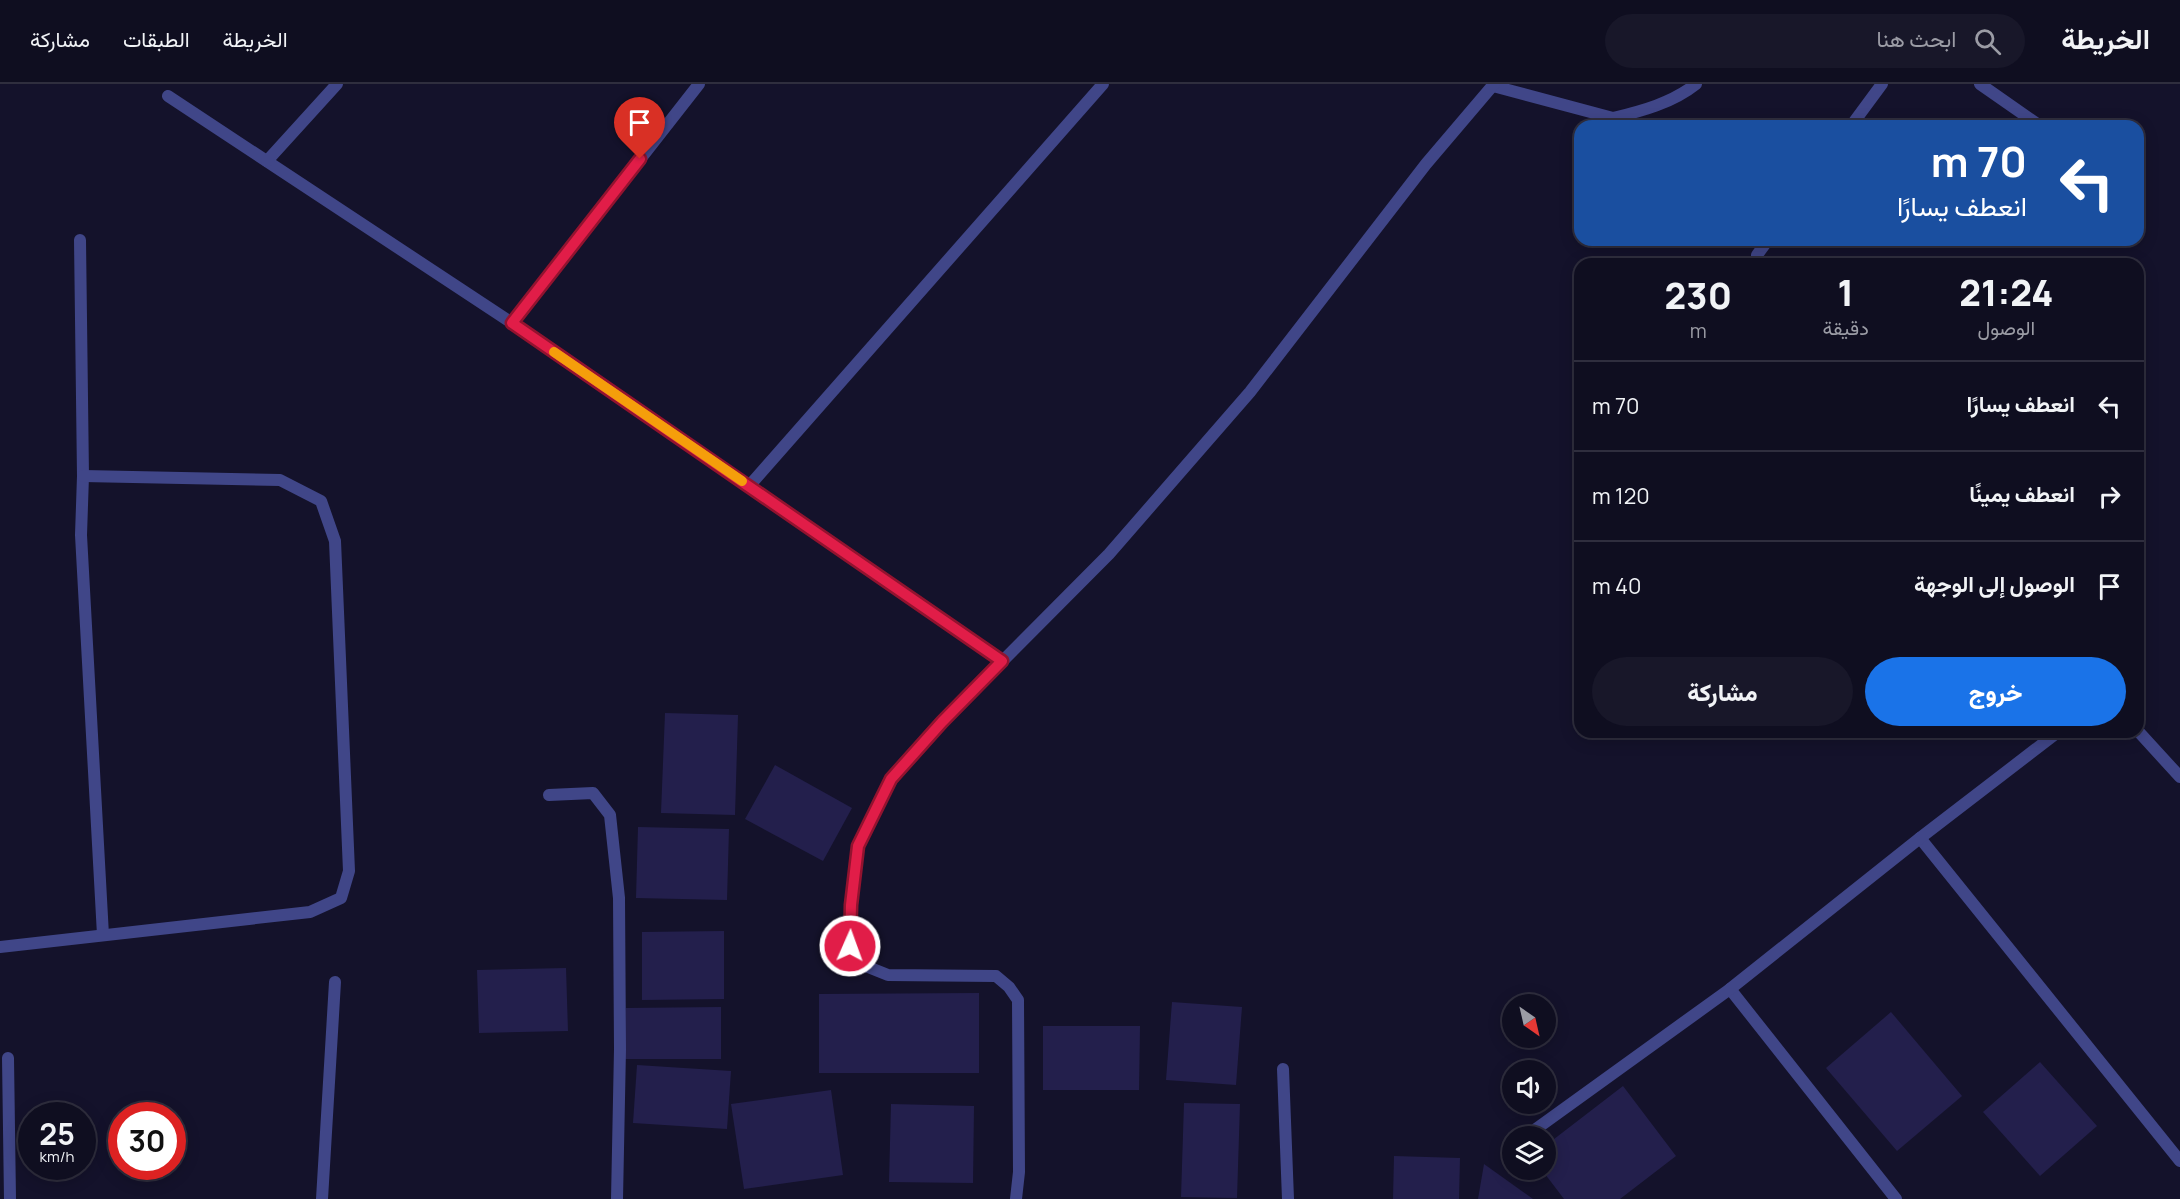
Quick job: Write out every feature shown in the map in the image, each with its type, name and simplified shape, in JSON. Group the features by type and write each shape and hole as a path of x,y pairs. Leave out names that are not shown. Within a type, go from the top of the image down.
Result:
{"street":[{"path":"267,160 338,84"},
{"path":"750,485 1103,84"},
{"path":"1016,1199 1019,1172 1018,1000 1009,987 996,976 888,975 863,964 850,946 851,905 858,846 891,779 942,722 1109,554 1250,392 1426,164 1493,85 1613,118 1672,100 1696,84"},
{"path":"1855,120 1882,84"},
{"path":"1980,84 2031,120"},
{"path":"512,323 697,85"},
{"path":"168,96 512,323 1002,661"},
{"path":"80,240 83,476 81,535 103,935"},
{"path":"1757,255 1764,246"},
{"path":"0,947 310,912 341,898 349,871 336,553 335,541 321,501 280,480 83,476"},
{"path":"1540,1126 1730,989 2050,738"},
{"path":"2144,738 2180,777"},
{"path":"549,795 593,793 610,815 619,898 620,1049 617,1199"},
{"path":"1920,838 2180,1161"},
{"path":"322,1199 335,982"},
{"path":"1730,989 1896,1199"},
{"path":"8,1058 10,1199"},
{"path":"1283,1069 1288,1199"}],"building":[{"path":"665,713 738,715 735,815 661,813"},
{"path":"775,765 852,808 823,861 745,819"},
{"path":"638,827 729,829 727,900 636,898"},
{"path":"724,931 724,999 642,1000 642,932"},
{"path":"566,968 568,1031 479,1033 477,970"},
{"path":"979,993 979,1073 819,1073 819,994"},
{"path":"1172,1002 1242,1007 1236,1085 1166,1080"},
{"path":"721,1007 721,1059 625,1059 626,1008"},
{"path":"1891,1012 1962,1096 1897,1151 1826,1068"},
{"path":"1043,1026 1140,1026 1139,1090 1043,1090"},
{"path":"2040,1062 2097,1126 2040,1176 1983,1112"},
{"path":"637,1065 731,1071 727,1129 633,1123"},
{"path":"1623,1086 1676,1156 1620,1199 1564,1199 1550,1180 1556,1180 1556,1138"},
{"path":"831,1090 843,1175 744,1189 731,1104"},
{"path":"1184,1103 1240,1104 1237,1198 1181,1197"},
{"path":"891,1104 974,1106 973,1183 889,1182"},
{"path":"1394,1156 1460,1158 1459,1199 1393,1199"},
{"path":"1484,1164 1502,1177 1502,1180 1506,1180 1533,1199 1478,1199"}],"slow traffic":[{"path":"554,352 742,481"}],"route":[{"path":"640,159 512,323 1002,661 942,722 891,779 858,846 851,905 850,946"}]}
